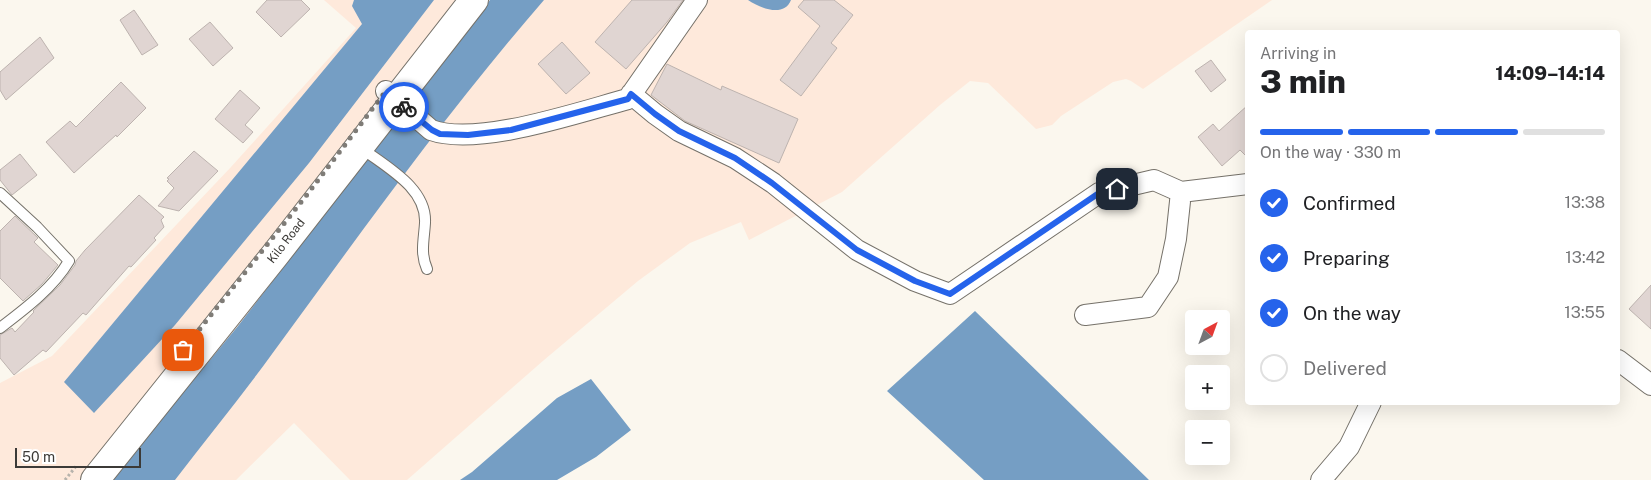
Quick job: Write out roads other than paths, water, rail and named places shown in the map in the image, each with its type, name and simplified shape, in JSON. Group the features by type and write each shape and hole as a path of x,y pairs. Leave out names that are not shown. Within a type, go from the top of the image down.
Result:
{"street":[{"name":"Kilo Road","path":"95,480 194,358 360,146 391,96 456,0"},
{"name":"Kilo Road","path":"80,480 306,196 474,0"},
{"path":"391,96 432,130 440,134 468,135 511,130 628,99 697,0"},
{"path":"631,94 679,131 735,158 772,183 857,250 915,281 950,294 1099,193 1154,180 1181,192 1245,184"},
{"path":"1085,315 1148,307 1168,277 1176,239 1181,192"},
{"path":"1620,362 1651,385"},
{"path":"1320,480 1349,447 1370,405"}],"lane":[{"path":"360,146 412,188 422,202 426,221 422,245 427,269"},
{"path":"0,193 37,227 69,261 30,306 0,328"}],"water":[{"path":"354,0 434,0 309,163 175,325 94,413 64,382 362,24 352,6"},
{"path":"490,0 544,0 438,130 260,370 175,480 111,480 238,326"},
{"path":"748,0 791,0 783,9 771,10"},
{"path":"975,311 1149,480 984,480 887,391"},
{"path":"591,379 631,430 596,457 557,480 460,480 472,472 557,398"}]}
